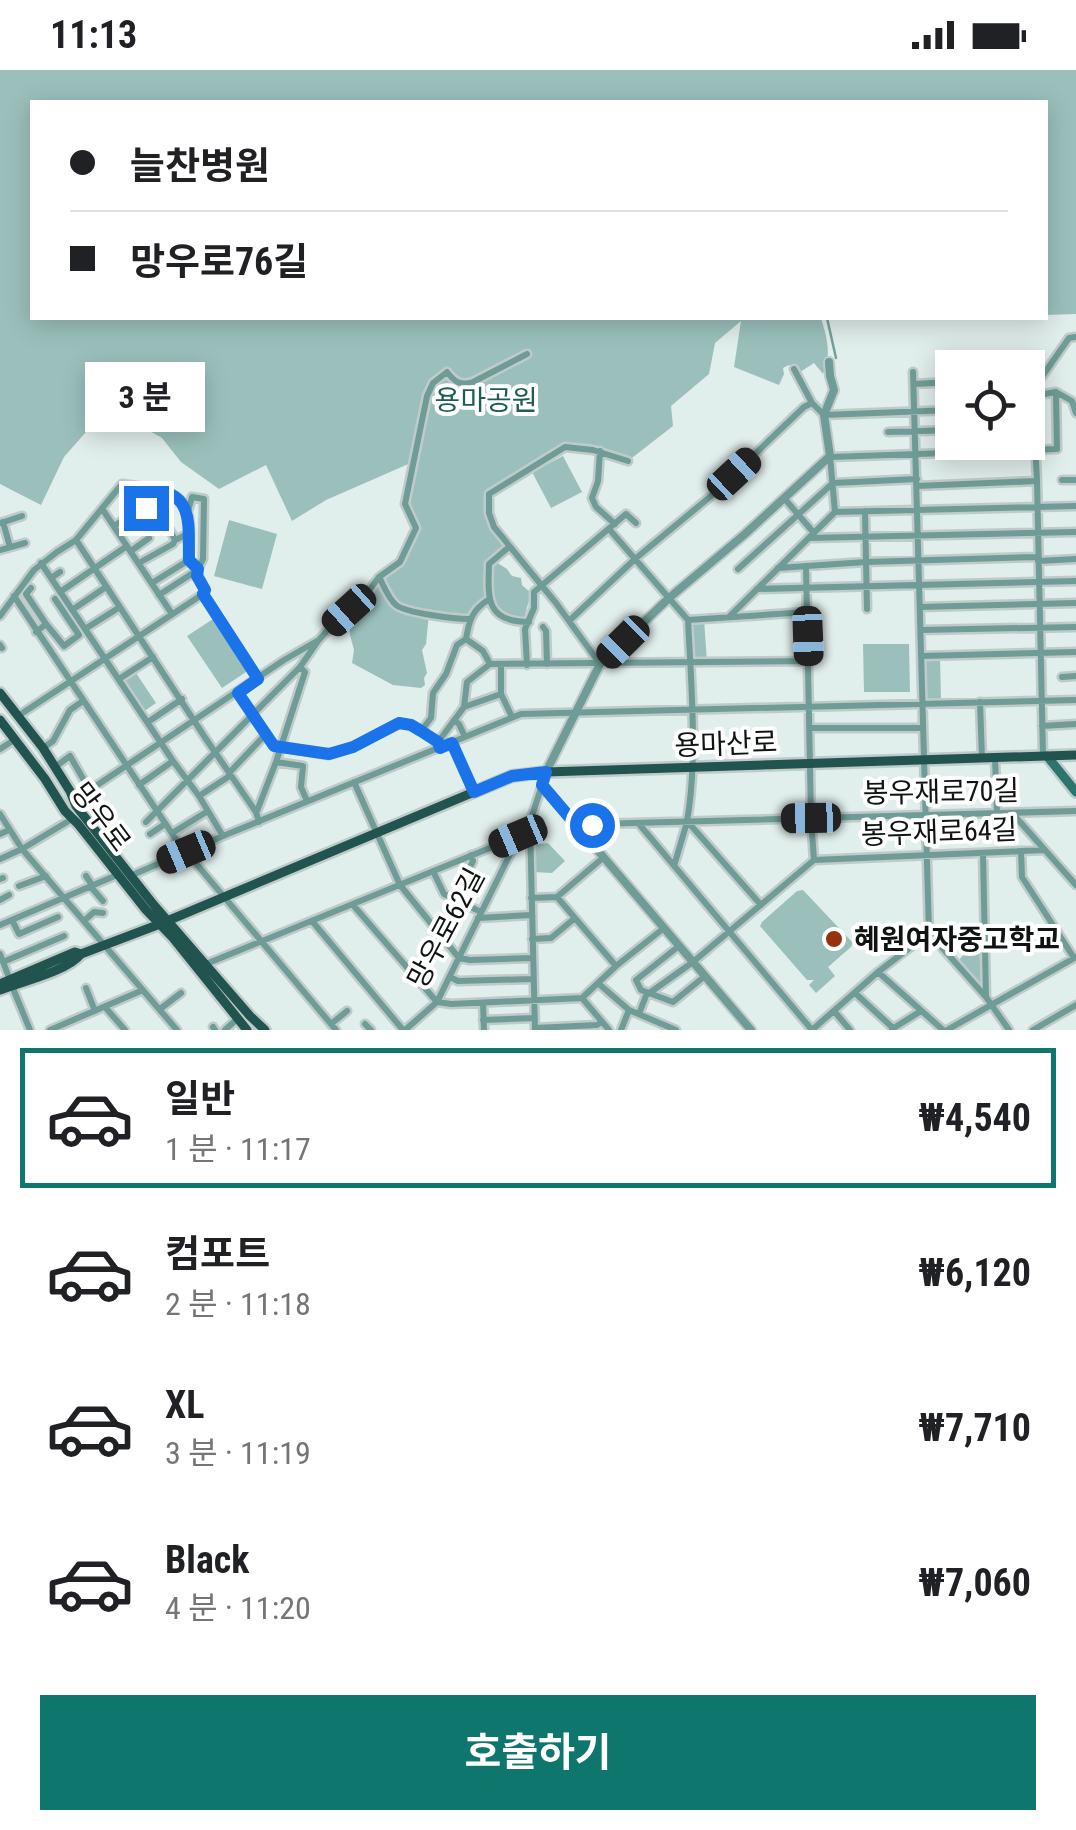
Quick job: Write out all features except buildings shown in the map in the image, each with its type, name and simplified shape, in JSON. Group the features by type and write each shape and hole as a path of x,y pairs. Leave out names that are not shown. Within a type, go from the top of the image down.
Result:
{"main road":[{"name":"망우로","path":"0,693 55,767 76,806 247,1030"},
{"name":"망우로","path":"0,720 117,875 265,1030"},
{"name":"용마산로","path":"4,987 50,962 165,922 512,776 1076,755"},
{"path":"1045,756 1076,792"},
{"path":"60,803 74,800"},
{"name":"용마산로","path":"4,987 78,960 81,954"}],"street":[{"path":"1045,374 1069,338 1076,337"},
{"path":"146,822 300,667 333,624 379,577 400,562 416,528 405,504 432,383 447,372 456,383 474,382 527,354"},
{"path":"829,362 834,390 824,414 835,512"},
{"path":"794,369 812,403 824,414 935,410"},
{"path":"913,372 929,932 1009,1030"},
{"path":"914,384 935,383"},
{"path":"1045,394 1056,392 1072,401 1076,413"},
{"path":"1045,450 1057,449 1056,392"},
{"path":"570,621 812,403"},
{"path":"888,432 935,431"},
{"path":"600,664 494,528 489,494 565,447 600,451 628,461"},
{"path":"600,451 592,498 596,508 688,620 691,799 674,866"},
{"path":"751,1030 542,785 546,772 600,664 830,457 935,453"},
{"path":"1036,460 1045,756"},
{"path":"1062,480 1076,480"},
{"path":"738,569 833,484 1037,482"},
{"path":"0,616 42,563 76,540 122,484 164,490 181,500 188,511"},
{"path":"146,508 149,489"},
{"path":"18,716 203,594 205,590 197,576 203,559 204,498 192,497 188,511 189,560 198,570"},
{"path":"784,498 812,535"},
{"path":"729,617 835,512 1076,506"},
{"path":"103,510 172,614"},
{"path":"865,512 866,610"},
{"path":"526,664 525,629 535,606 534,593 627,514 636,523"},
{"path":"114,526 131,515"},
{"path":"10,547 2,523 22,516"},
{"path":"166,522 174,540"},
{"path":"812,535 866,538 1076,532"},
{"path":"138,564 188,534"},
{"path":"58,596 94,568 149,538"},
{"path":"76,540 259,822"},
{"path":"0,550 25,543"},
{"path":"509,547 489,564 488,600 494,610 516,622 529,622"},
{"path":"778,568 866,562 1076,559"},
{"path":"152,584 189,560"},
{"path":"31,588 26,594 64,646 79,635 42,563"},
{"path":"639,1014 648,994 693,962 814,860 806,566"},
{"path":"159,595 198,570"},
{"path":"51,578 60,572"},
{"path":"379,577 398,607 469,619"},
{"path":"757,589 1076,581"},
{"path":"72,610 106,587"},
{"path":"203,594 258,679"},
{"path":"14,596 186,852 334,1027 347,1011"},
{"path":"58,596 87,631 223,836"},
{"path":"421,731 431,718 433,693 446,674 457,645 466,639 469,619 488,600"},
{"path":"920,607 1076,603"},
{"path":"53,656 120,606"},
{"path":"333,624 334,612"},
{"path":"688,620 808,612"},
{"path":"36,632 46,624"},
{"path":"544,626 548,664"},
{"path":"921,630 1076,627"},
{"path":"138,636 148,638"},
{"path":"466,639 483,651 490,664"},
{"path":"74,800 195,721 204,711 318,641"},
{"path":"922,656 1076,652"},
{"path":"119,679 153,657"},
{"path":"439,745 464,707 466,682 490,664 809,660"},
{"path":"500,664 501,694 512,717"},
{"path":"256,812 305,672 300,667"},
{"path":"1062,677 1076,676"},
{"path":"238,693 273,746 329,754 353,747 399,723 411,725 439,745"},
{"path":"464,707 501,694"},
{"path":"148,722 182,699"},
{"path":"130,876 521,714 1076,700"},
{"path":"42,748 53,741 70,710 83,701"},
{"path":"980,702 982,758"},
{"path":"454,720 465,737"},
{"path":"1043,726 1076,724"},
{"path":"810,728 924,728"},
{"path":"199,796 228,778 265,735"},
{"path":"0,750 14,740"},
{"path":"452,743 474,792"},
{"path":"55,767 70,756 89,790"},
{"path":"996,758 996,813"},
{"path":"138,785 173,761"},
{"path":"276,762 303,766 302,787 307,801"},
{"path":"354,782 400,885 459,958 532,958"},
{"name":"망우로62길","path":"404,1030 437,1002 518,836 530,822 542,785"},
{"path":"172,834 208,811"},
{"name":"봉우재로70길","path":"582,832 596,824 1076,812"},
{"path":"1012,813 1076,885"},
{"path":"0,814 22,849 177,1030"},
{"path":"0,859 72,819"},
{"path":"687,821 761,904"},
{"path":"530,822 535,1029 597,1026 602,1022"},
{"path":"638,823 812,1030 929,932"},
{"path":"150,834 165,824"},
{"path":"0,834 10,830"},
{"path":"206,964 518,836"},
{"name":"봉우재로64길","path":"814,860 1045,850"},
{"path":"878,972 945,1030 989,1001 1075,957 1022,876 1021,851"},
{"path":"983,852 989,1001"},
{"path":"455,900 473,861 472,855"},
{"path":"532,898 557,897 604,857"},
{"path":"433,871 443,894 480,915 531,915"},
{"path":"0,925 117,875"},
{"path":"20,886 46,876"},
{"path":"86,876 103,902"},
{"path":"0,900 9,896"},
{"path":"557,897 616,966"},
{"path":"353,905 437,1002 451,1004 582,998 664,928"},
{"path":"36,909 42,924"},
{"path":"85,920 94,912 103,913"},
{"path":"12,920 19,934 58,917"},
{"path":"532,939 551,938 575,918"},
{"path":"312,922 404,1030"},
{"path":"30,1030 4,987 2,958 64,936"},
{"path":"43,945 50,962"},
{"path":"680,946 636,980 641,990 673,1002 705,976"},
{"path":"450,976 458,981 532,979"},
{"path":"598,984 629,1010 676,1030"},
{"path":"86,988 96,1010"},
{"path":"56,1029 143,990"},
{"path":"160,1009 181,992"},
{"path":"854,993 891,1029 921,1011"},
{"path":"582,998 610,1030"},
{"path":"483,1002 484,1030"},
{"path":"1033,1030 1076,1005"},
{"path":"105,1006 125,1030"},
{"path":"621,1030 629,1010"},
{"path":"834,1011 850,1030"},
{"path":"484,1020 534,1018"},
{"path":"225,1030 238,1019"}],"green space":[{"name":"용마공원","path":"0,70 1076,70 1076,314 1048,315 1048,100 30,100 30,320 822,320 828,353 823,374 814,363 797,374 789,365 783,368 779,385 734,367 741,321 715,343 709,374 671,406 673,426 628,461 593,450 565,447 489,494 489,513 509,547 489,564 488,600 469,619 429,614 422,650 427,673 421,688 393,685 352,663 349,617 379,577 400,562 416,529 405,504 413,462 326,500 292,521 266,465 219,489 181,462 162,438 108,407 64,457 41,505 0,484"},
{"path":"563,456 582,492 551,508 532,472"},
{"path":"229,520 277,534 262,589 214,576"},
{"path":"496,562 512,576 521,578 522,585 531,593 524,619 504,614 490,599 491,566"},
{"path":"213,619 249,670 222,688 187,636"},
{"path":"704,619 707,662 690,662 688,620"},
{"path":"863,644 909,644 910,692 864,692"},
{"path":"925,657 940,657 941,700 926,700"},
{"path":"134,670 156,703 143,712 121,679"},
{"path":"548,843 565,861 552,873 533,872 532,845"},
{"path":"803,890 853,943 828,967 835,976 816,993 809,985 814,980 807,980 760,926 797,891"},
{"path":"986,949 986,997 956,963 967,951"}],"waterway":[{"path":"827,320 836,358"}],"place":[{"name":"혜원여자중고학교","path":"834,939"}],"route":[{"path":"146,508 149,489 164,490 181,500 188,511 189,560 198,569 203,594 258,679 238,693 274,746 329,754 353,747 399,723 411,725 438,742 440,748 452,743 474,792 512,776 546,772 542,785 582,832 592,825"}]}
